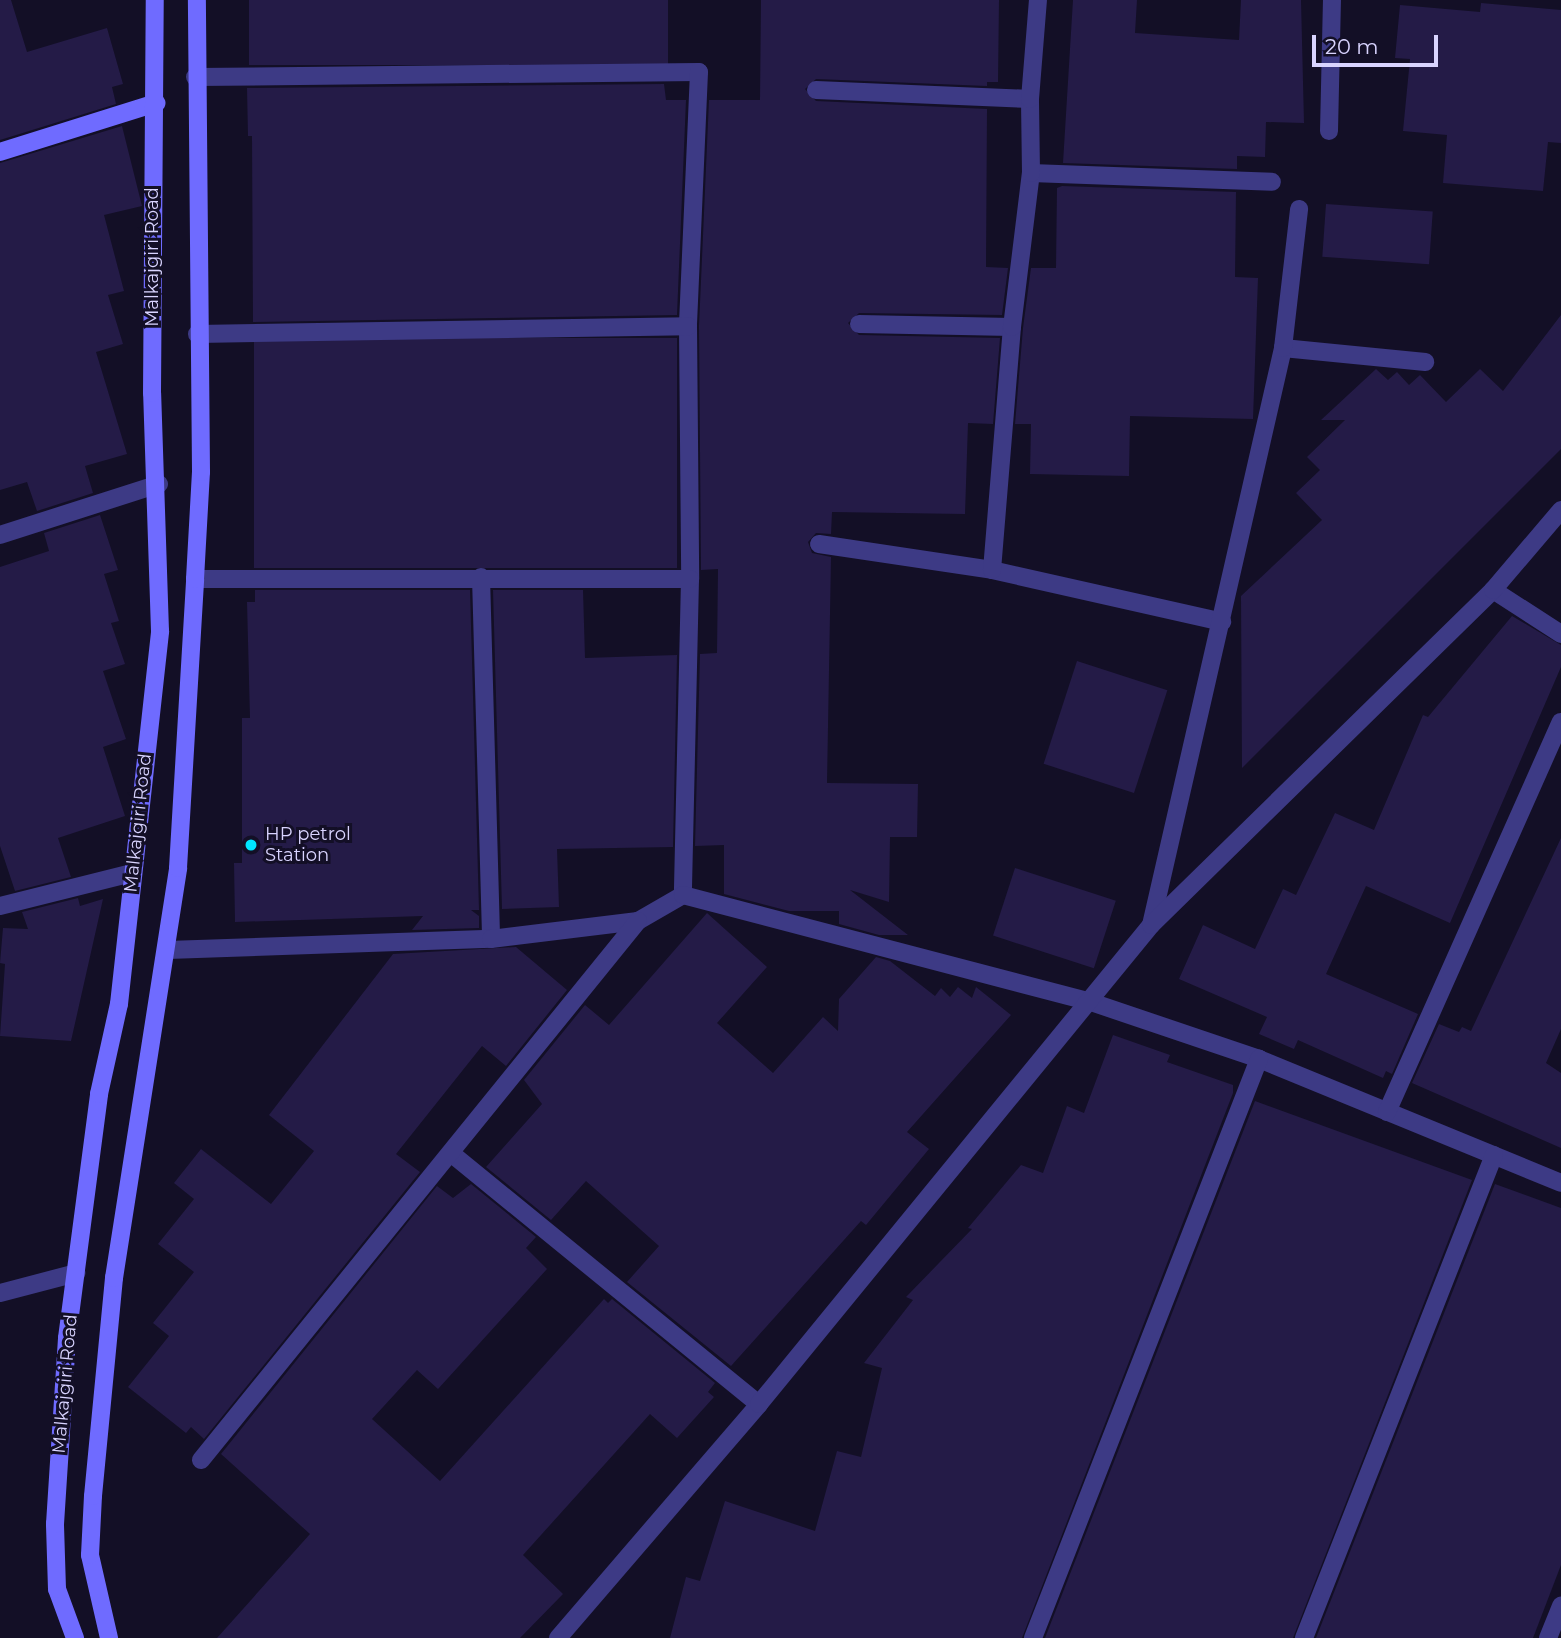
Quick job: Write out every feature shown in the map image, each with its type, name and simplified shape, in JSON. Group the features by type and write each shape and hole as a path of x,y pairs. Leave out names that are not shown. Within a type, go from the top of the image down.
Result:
{"main road":[{"name":"Malkajgiri Road","path":"75,1638 57,1589 55,1524 67,1338 99,1094 119,1003 160,631 159,484 152,393 155,0"},
{"path":"105,1637 90,1555 94,1482 114,1278 151,1027 168,950 178,868 195,579 201,472 197,334 197,0"},
{"path":"0,152 156,103"}],"street":[{"path":"992,570 1012,327 1031,173 1030,99 1038,0"},
{"path":"1329,131 1332,0"},
{"path":"195,77 699,72 688,326 690,579 683,895"},
{"path":"816,90 1030,99"},
{"path":"1031,173 1272,182"},
{"path":"1151,925 1283,348 1298,209"},
{"path":"859,324 1012,327"},
{"path":"197,334 688,326"},
{"path":"1283,348 1425,362"},
{"path":"0,536 159,484"},
{"path":"558,1638 759,1404 1151,925 1493,590 1561,510"},
{"path":"819,544 992,570 1222,622"},
{"path":"481,577 491,939"},
{"path":"195,579 690,579"},
{"path":"1493,590 1561,634"},
{"path":"1387,1112 1561,722"},
{"path":"0,906 132,873"},
{"path":"201,1460 452,1154 638,921 683,895 1088,1002 1259,1059 1561,1183"},
{"path":"168,950 491,939 638,921"},
{"path":"1033,1638 1259,1059"},
{"path":"452,1154 759,1404"},
{"path":"1304,1638 1494,1155"},
{"path":"0,1293 76,1273"},
{"path":"1548,1638 1561,1605"}],"building":[{"path":"0,0 11,0 27,52 107,28 123,84 112,87 116,104 0,140"},
{"path":"249,0 668,0 668,65 249,65"},
{"path":"761,0 999,0 998,82 987,82 987,86 816,79 805,89 816,101 987,109 986,267 1008,268 1002,315 859,313 848,323 859,335 1000,338 993,424 968,423 965,514 832,512 831,534 816,533 808,542 812,553 831,557 827,783 918,784 917,837 890,837 889,902 850,890 908,935 879,935 839,924 839,911 789,911 724,894 724,845 695,846 700,654 717,653 718,569 701,570 699,326 709,100 760,100"},
{"path":"1073,0 1137,0 1135,33 1239,40 1241,0 1301,0 1304,123 1266,122 1265,157 1237,156 1237,169 1063,163"},
{"path":"1481,3 1561,10 1561,143 1548,142 1543,191 1443,183 1447,135 1403,131 1410,59 1395,58 1400,5 1480,12"},
{"path":"664,84 666,100 686,100 677,315 253,322 252,136 248,136 247,88"},
{"path":"122,126 142,206 104,215 124,291 108,295 123,344 96,352 127,454 85,466 93,493 37,511 27,482 0,490 0,163"},
{"path":"1062,186 1236,192 1235,277 1258,278 1253,419 1130,416 1129,476 1030,474 1031,424 1015,424 1023,328 1031,268 1056,268 1057,188"},
{"path":"1326,204 1433,211 1429,264 1322,257"},
{"path":"1561,315 1561,449 1242,768 1241,596 1322,520 1296,493 1320,470 1307,457 1345,420 1321,420 1376,369 1388,380 1397,372 1409,385 1420,375 1446,402 1480,369 1503,391"},
{"path":"254,338 677,338 677,568 254,568"},
{"path":"100,515 118,570 104,574 119,621 111,623 125,664 103,671 126,739 103,747 125,816 58,838 71,877 15,891 0,846 0,567 49,551 44,533"},
{"path":"255,590 470,590 479,910 471,910 479,916 479,928 412,930 423,916 235,922 234,863 242,863 242,718 250,718 247,602 255,602"},
{"path":"493,590 583,590 585,658 677,655 673,847 557,849 559,907 502,909"},
{"path":"1512,616 1561,645 1561,667 1450,923 1366,886 1326,974 1418,1014 1392,1074 1386,1071 1383,1078 1298,1040 1294,1049 1259,1034 1267,1017 1179,979 1203,925 1255,949 1283,889 1296,895 1335,813 1374,830 1423,715 1428,717"},
{"path":"1077,661 1167,690 1134,793 1044,764"},
{"path":"1561,838 1561,1029 1546,1063 1561,1073 1561,1148 1412,1083 1439,1024 1459,1032 1462,1027 1471,1031"},
{"path":"1015,868 1116,901 1094,968 993,936"},
{"path":"78,898 80,906 103,899 71,1041 0,1036 5,964 0,963 3,928 28,929 22,912"},
{"path":"707,913 767,967 717,1023 773,1073 823,1017 838,1031 839,999 876,957 890,961 935,996 941,988 950,997 958,987 972,998 976,987 1011,1015 907,1132 929,1149 866,1225 861,1221 731,1366 627,1282 659,1246 586,1181 551,1220 486,1167 542,1104 524,1080 585,1005 609,1025"},
{"path":"516,947 567,990 506,1066 482,1046 396,1154 420,1172 204,1439 191,1427 186,1433 128,1387 169,1336 153,1323 194,1272 158,1244 194,1199 174,1183 201,1149 271,1204 314,1151 269,1115 393,954"},
{"path":"1113,1035 1170,1055 1167,1062 1233,1085 1233,1093 1022,1638 670,1638 686,1577 700,1581 725,1501 815,1531 837,1451 861,1457 882,1368 864,1363 913,1300 906,1297 972,1229 968,1228 1021,1165 1043,1173 1067,1106 1084,1113"},
{"path":"1255,1101 1472,1180 1293,1638 1045,1638"},
{"path":"471,1184 536,1237 526,1248 547,1269 438,1389 417,1370 372,1419 440,1481 604,1299 608,1303 612,1299 715,1383 708,1392 714,1397 677,1438 650,1414 523,1555 563,1594 520,1638 217,1638 310,1534 221,1454 437,1186 453,1198"},
{"path":"1495,1184 1561,1208 1561,1565 1533,1638 1316,1638"}],"place":[{"name":"HP petrol Station","path":"251,845"}]}
